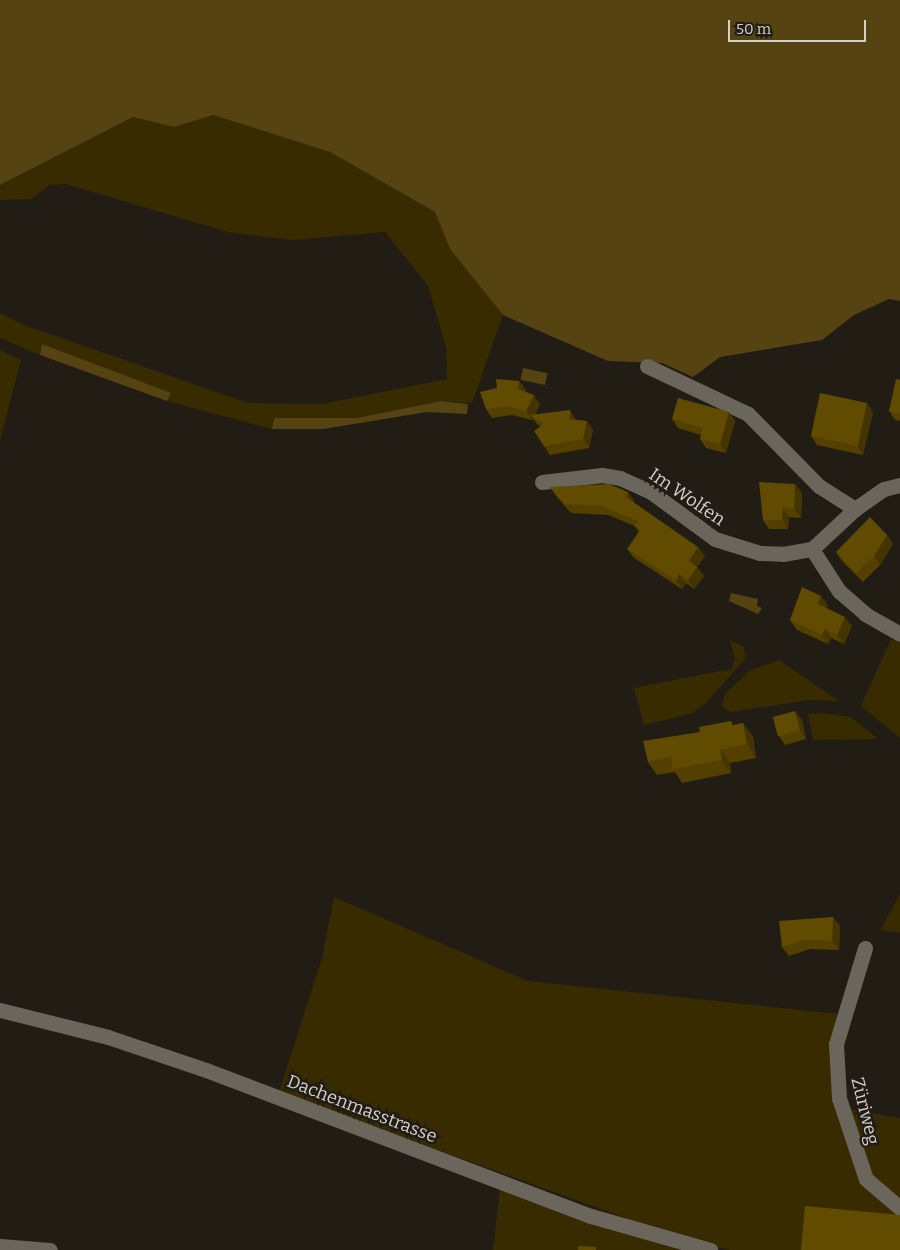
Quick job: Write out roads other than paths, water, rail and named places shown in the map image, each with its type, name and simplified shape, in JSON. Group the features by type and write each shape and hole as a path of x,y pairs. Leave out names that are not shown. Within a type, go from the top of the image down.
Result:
{"street":[{"path":"647,366 748,414 819,486 855,509"},
{"name":"Im Wolfen","path":"542,482 602,475 620,478 651,492 716,540 760,552 812,549"},
{"path":"900,485 884,489 855,509 812,549 839,591 866,614 900,634"},
{"name":"Züriweg","path":"865,948 836,1044 839,1098 866,1179 900,1208"},
{"name":"Dachenmasstrasse","path":"0,1010 108,1037 179,1061 591,1216 710,1250"},
{"path":"0,1246 50,1250"}]}
